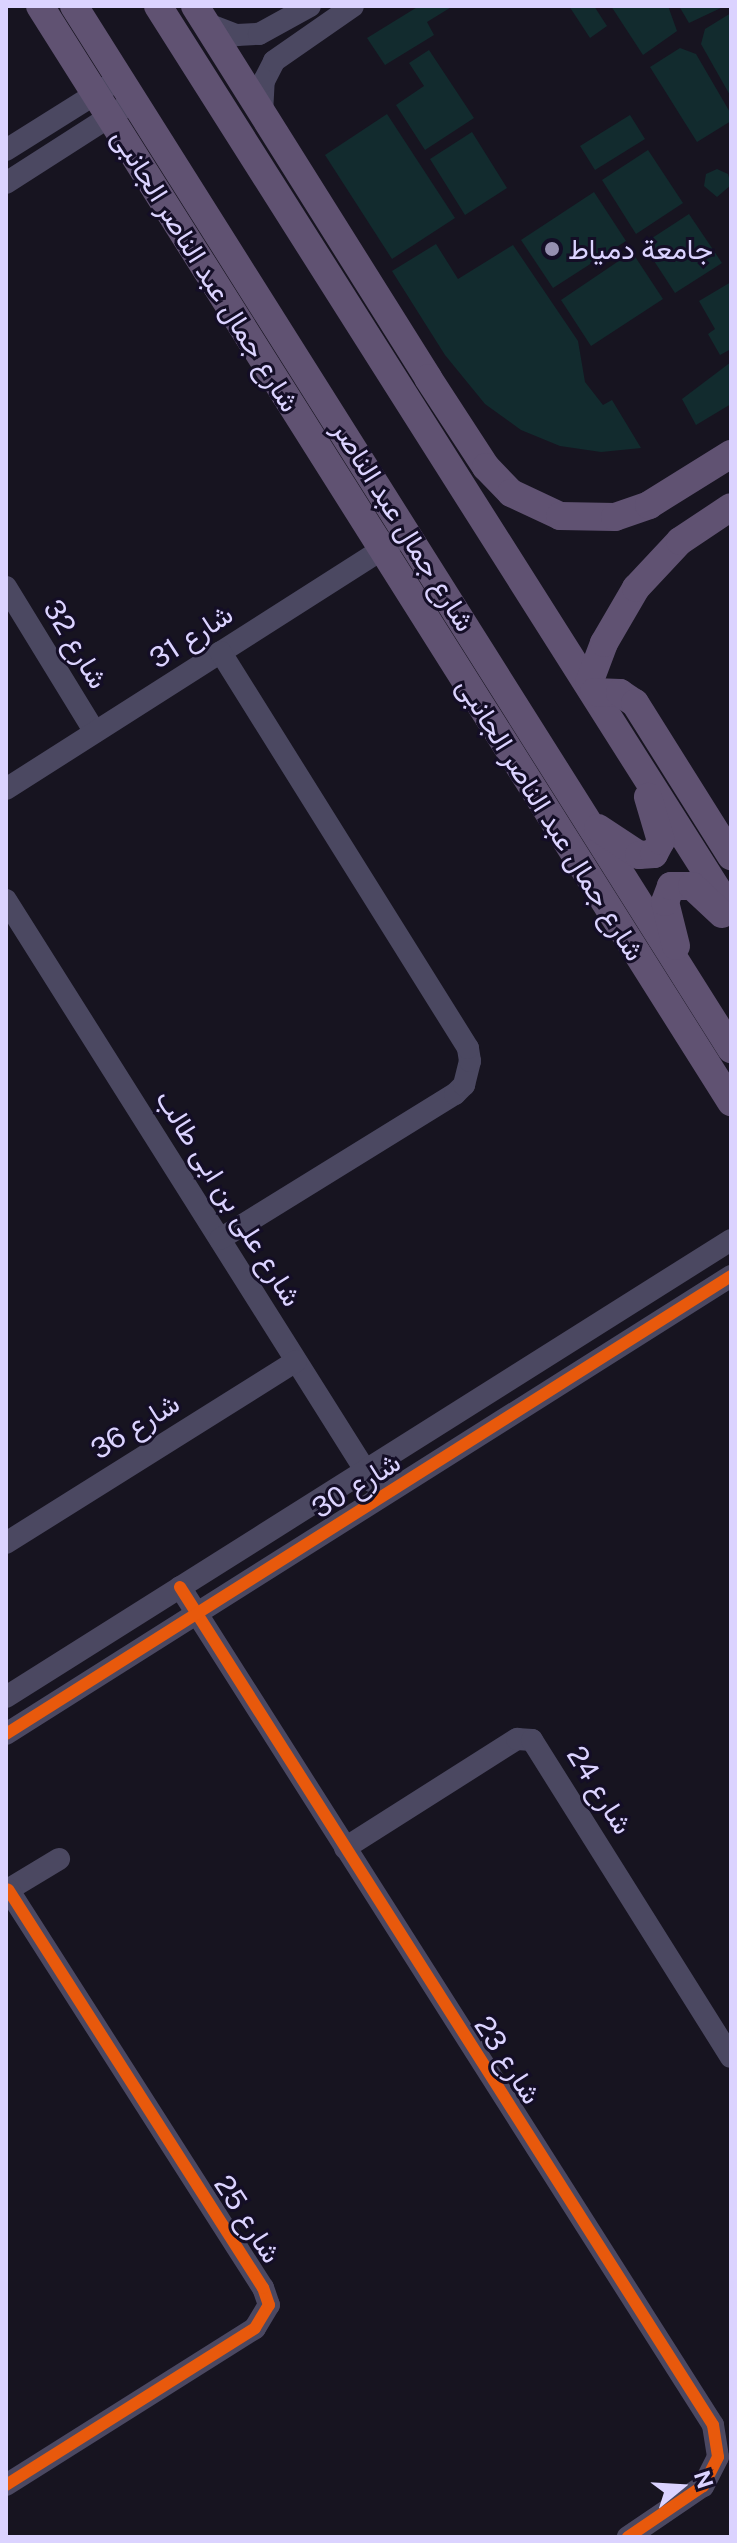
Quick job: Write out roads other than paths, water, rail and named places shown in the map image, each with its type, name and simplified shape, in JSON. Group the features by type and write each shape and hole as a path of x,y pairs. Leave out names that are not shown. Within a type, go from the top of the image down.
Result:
{"main road":[{"name":"شارع جمال عبد الناصر الجانبى","path":"40,6 114,98 381,550 731,1102"},
{"name":"شارع جمال عبد الناصر","path":"74,6 114,98 409,532 731,1049"},
{"path":"158,6 264,178 592,688 731,911"},
{"path":"200,14 486,467 511,493 560,516 615,517 649,505 731,454"},
{"path":"264,178 291,162"},
{"path":"592,688 604,643 636,588 680,541 731,507"},
{"path":"592,688 620,693 635,703 731,856"},
{"path":"590,823 639,855 657,851 660,836 636,760"},
{"path":"683,972 665,902 668,889 679,883 692,886 731,923"}],"street":[{"path":"200,14 237,35 259,34 310,6"},
{"path":"262,114 264,81 274,61 353,6"},
{"path":"6,150 114,98"},
{"path":"6,183 114,98"},
{"name":"شارع 31","path":"6,789 409,532"},
{"name":"شارع 32","path":"6,587 95,732"},
{"path":"220,1239 455,1094 464,1085 470,1061 468,1048 221,652"},
{"name":"شارع على بن ابى طالب","path":"6,900 382,1497"},
{"name":"شارع 30","path":"6,1697 731,1240"},
{"name":"شارع 30","path":"6,1734 731,1276"},
{"name":"شارع 36","path":"6,1543 296,1361"},
{"name":"شارع 23","path":"180,1587 713,2425 718,2457 703,2486 628,2537"},
{"name":"شارع 24","path":"345,1848 517,1739 532,1740 731,2057"},
{"path":"7,1891 59,1859"},
{"name":"شارع 25","path":"6,2485 255,2328 269,2305 263,2288 7,1891"}],"place":[{"name":"جامعة دمياط","path":"552,249"}]}
